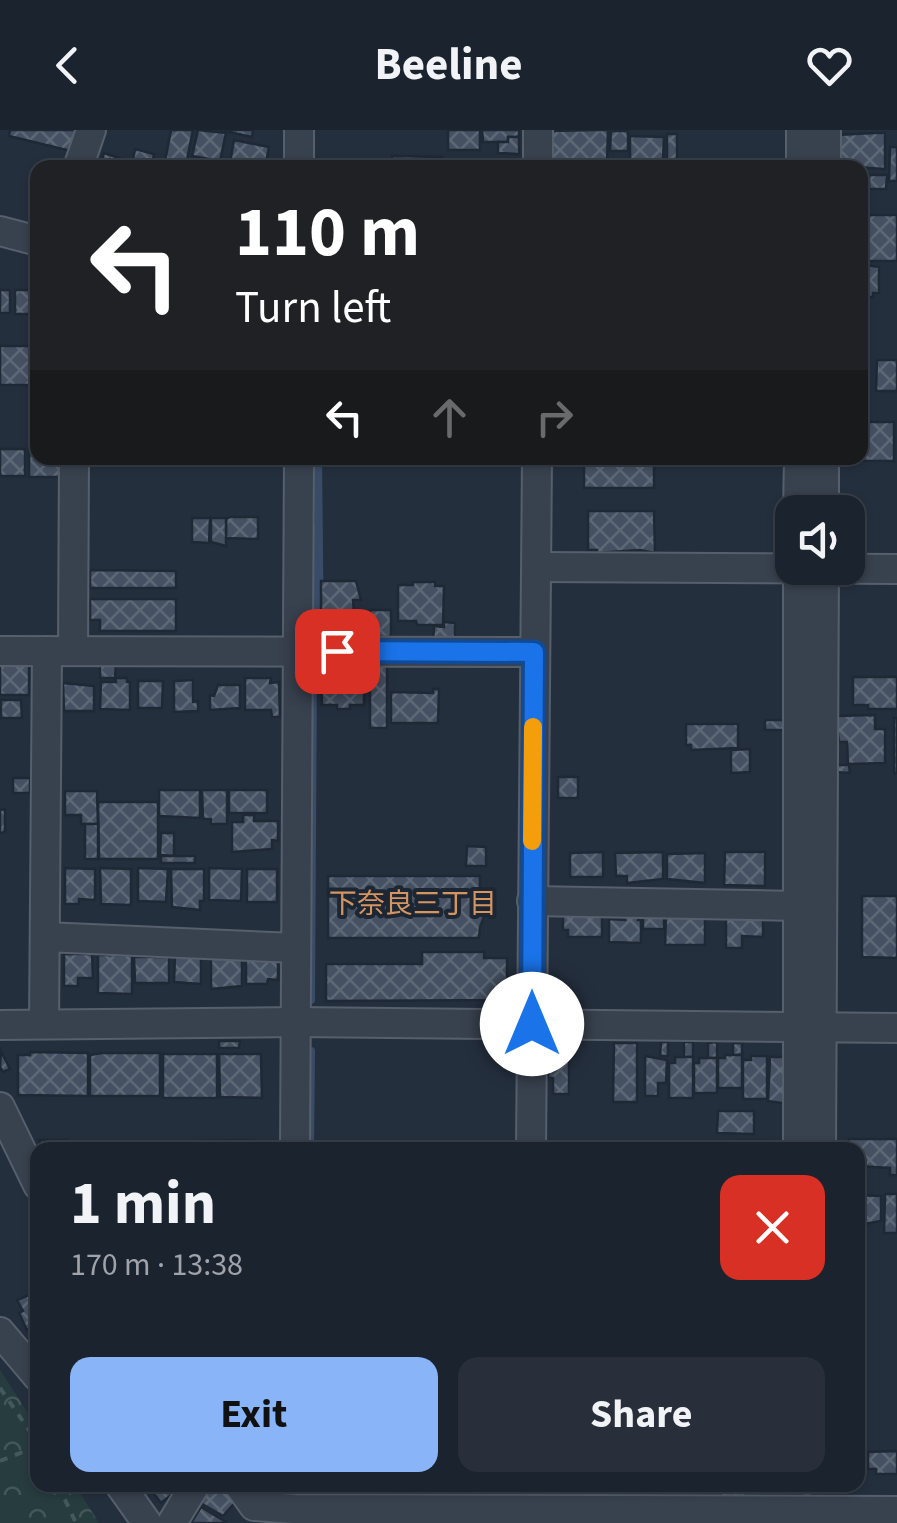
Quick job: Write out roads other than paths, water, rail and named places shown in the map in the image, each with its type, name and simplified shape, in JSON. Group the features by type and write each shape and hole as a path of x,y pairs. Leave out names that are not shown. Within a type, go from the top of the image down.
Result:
{"street":[{"path":"81,160 90,130"},
{"path":"299,130 299,160"},
{"path":"538,130 538,160"},
{"path":"800,160 801,130"},
{"path":"826,130 826,160"},
{"path":"0,231 30,239"},
{"path":"44,1024 60,651 73,465"},
{"path":"295,1142 299,465"},
{"path":"531,1142 537,465"},
{"path":"798,495 799,465"},
{"path":"824,465 824,495"},
{"path":"537,567 775,568"},
{"path":"865,569 897,569"},
{"path":"798,585 799,906 820,1142"},
{"path":"799,1142 811,1028 824,585"},
{"path":"0,651 534,652"},
{"path":"532,902 799,906"},
{"path":"45,937 296,948"},
{"path":"0,1025 296,1022 897,1028"},
{"path":"0,1107 30,1169"},
{"path":"0,1332 30,1368"},
{"path":"125,1492 147,1523"},
{"path":"172,1523 191,1492"},
{"path":"244,1492 254,1506 806,1506 897,1511"}],"waterway":[{"path":"318,465 320,645"},
{"path":"313,628 314,527"},
{"path":"320,659 321,690"},
{"path":"311,1000 313,668"},
{"path":"310,1142 311,1051"}],"district":[{"name":"下奈良三丁目","path":"413,904"}]}
